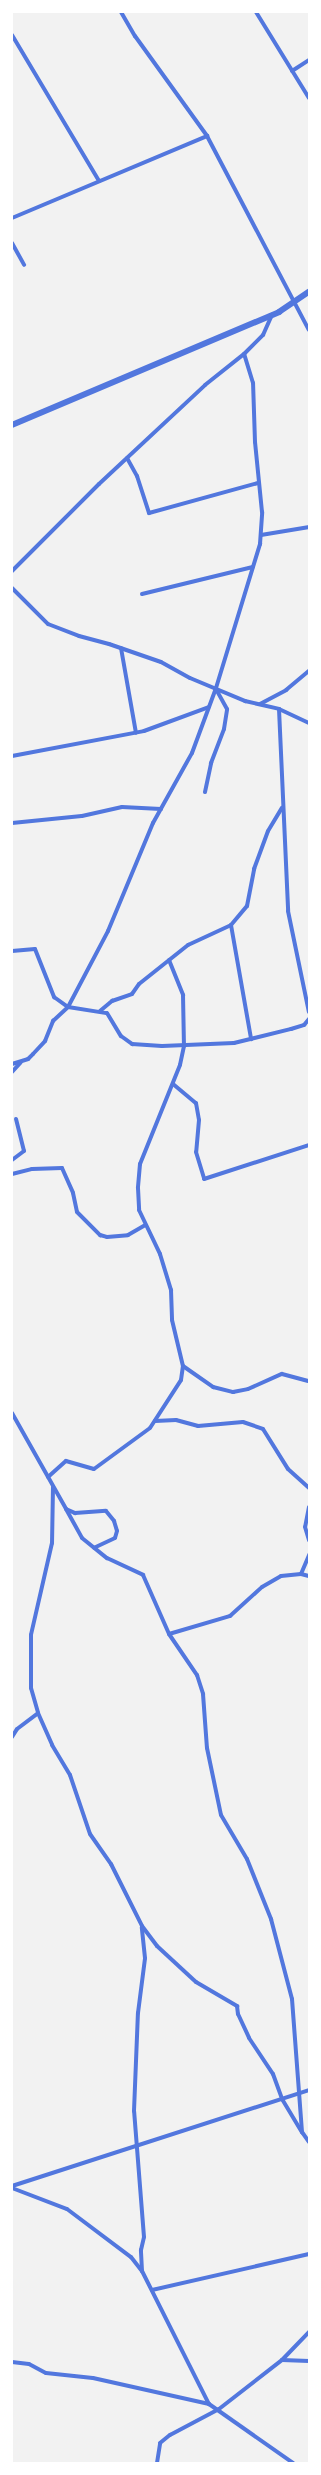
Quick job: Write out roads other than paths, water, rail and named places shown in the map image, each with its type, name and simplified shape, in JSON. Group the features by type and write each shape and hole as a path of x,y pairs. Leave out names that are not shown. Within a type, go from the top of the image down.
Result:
{"street":[{"path":"121,12 135,36 207,136 309,330"},
{"path":"256,12 309,98"},
{"path":"12,35 99,181"},
{"path":"292,71 309,60"},
{"path":"12,218 207,136"},
{"path":"12,242 24,265"},
{"path":"12,425 272,315 309,292"},
{"path":"12,571 127,458 205,385 244,354 263,335 272,315"},
{"path":"12,1064 28,1059 41,1045 53,1021 68,1007 108,931 129,876 161,809 192,752 216,688 253,567 261,535 262,512 258,483 253,384 244,354"},
{"path":"127,458 138,476 149,513 258,483"},
{"path":"261,535 309,527"},
{"path":"142,594 253,567"},
{"path":"12,588 48,624 79,636 121,648 161,662 216,688 260,704 279,709 309,723"},
{"path":"121,648 136,733"},
{"path":"260,704 286,690 309,671"},
{"path":"205,792 211,762 224,729 227,709 216,688"},
{"path":"12,756 136,733 182,719 209,707"},
{"path":"279,709 283,762 282,808 288,911 309,1012"},
{"path":"12,823 82,816 122,807 161,809"},
{"path":"100,1011 112,1001 132,994 139,984 188,945 231,925 247,906 254,869 268,831 282,808"},
{"path":"231,925 251,1039"},
{"path":"12,951 35,949 54,997 68,1007 108,1013 121,1036 132,1044 184,1046 234,1043 304,1025 309,1019"},
{"path":"48,1477 66,1461 94,1469 150,1428 181,1380 183,1366 172,1320 171,1290 160,1254 139,1210 140,1164 173,1084 184,1046 183,995 169,960"},
{"path":"12,1072 21,1062"},
{"path":"173,1084 196,1103 199,1120 196,1152 204,1179 309,1145"},
{"path":"12,1160 24,1152 16,1119"},
{"path":"12,1174 32,1169 62,1168 73,1193 77,1212 100,1235 107,1237 128,1235 145,1225"},
{"path":"183,1366 213,1387 233,1392 248,1389 282,1374 309,1381"},
{"path":"12,1413 30,1450 48,1477 82,1538 107,1558 143,1575 169,1634 197,1675 203,1694 207,1748 221,1815 247,1859 271,1919 292,1999 302,2132"},
{"path":"155,1421 176,1420 198,1426 243,1422 263,1429 288,1469 309,1488"},
{"path":"53,1487 52,1543 31,1636 31,1688 38,1713 52,1745 70,1775 90,1834 111,1864 142,1926 157,1946 190,1977 237,2006 238,2014 249,2038 273,2074 282,2099 309,2142"},
{"path":"309,1507 305,1527 309,1540"},
{"path":"66,1509 75,1513 106,1511 114,1521 117,1531 115,1538 94,1548"},
{"path":"301,1574 309,1554"},
{"path":"169,1634 230,1616 262,1587 281,1576 301,1574 309,1576"},
{"path":"12,1737 14,1729 38,1713"},
{"path":"142,1926 145,1958 135,2078 136,2145 144,2237 141,2250 142,2271"},
{"path":"12,2187 136,2145 309,2090"},
{"path":"12,2187 67,2208 131,2257 142,2271 209,2404"},
{"path":"152,2290 309,2254"},
{"path":"157,2463 160,2443 170,2435 219,2409 282,2360 309,2332"},
{"path":"282,2360 309,2361"},
{"path":"12,2362 29,2364 46,2373 93,2378 209,2404 219,2409 293,2463"}]}
